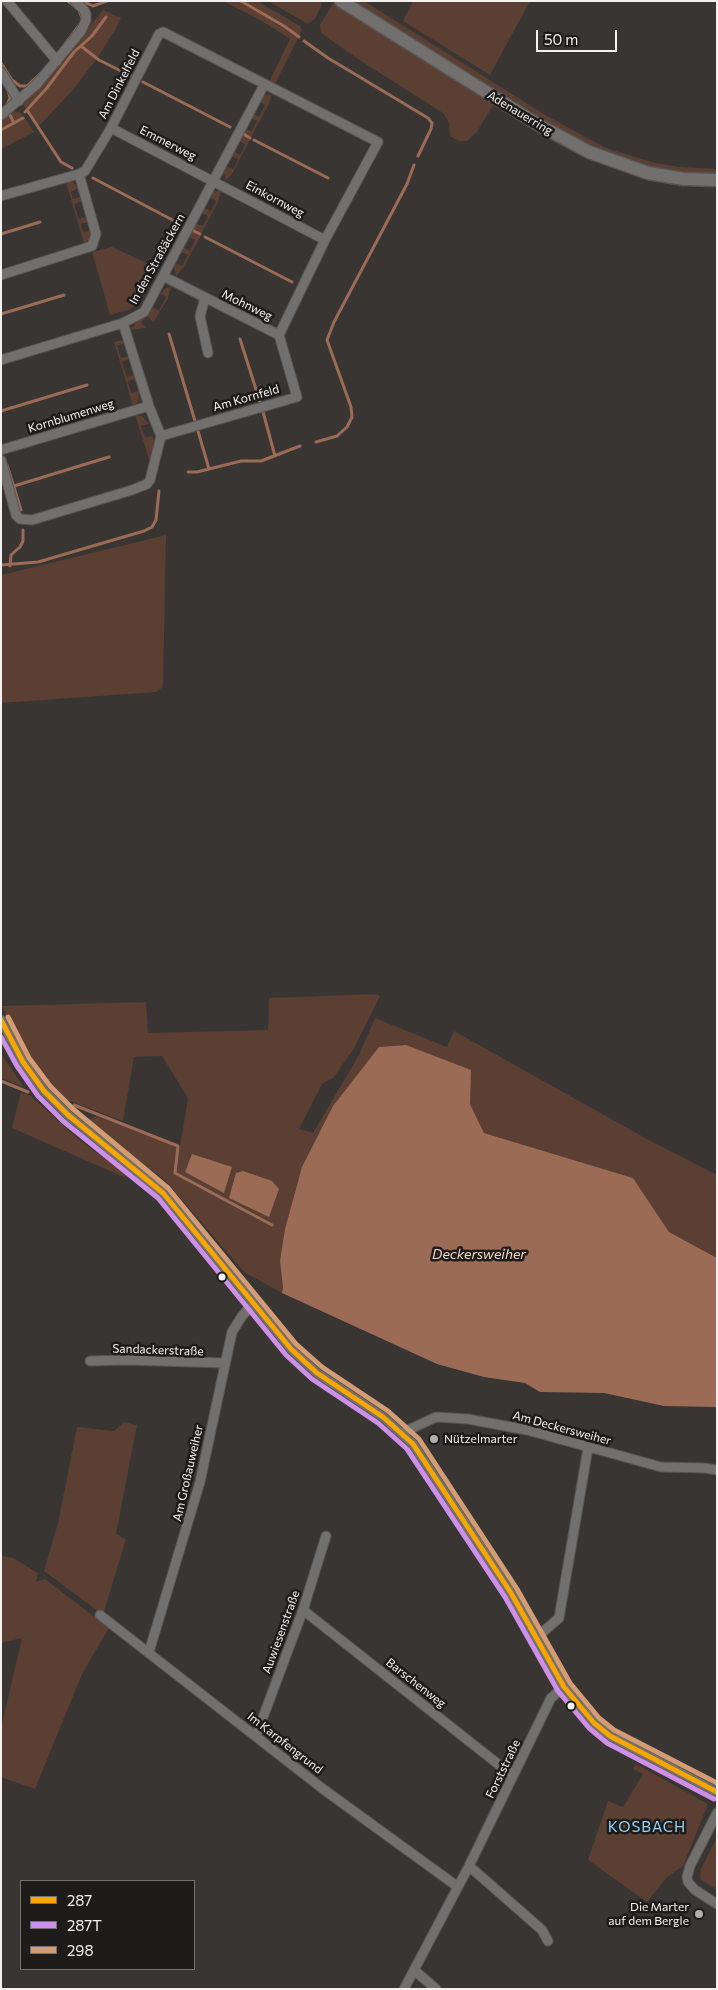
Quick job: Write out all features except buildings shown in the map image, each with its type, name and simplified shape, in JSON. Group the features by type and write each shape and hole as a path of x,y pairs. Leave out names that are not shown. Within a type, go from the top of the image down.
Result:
{"main road":[{"name":"Adenauerring","path":"341,1 539,125 588,152 648,173 684,179 717,180"}],"street":[{"path":"7,1 58,60"},
{"path":"1,116 36,85 81,31 86,20 84,10 75,1"},
{"name":"Am Dinkelfeld","path":"79,174 90,165 159,34 163,32 264,85"},
{"path":"1,72 19,100"},
{"path":"264,85 378,142 325,240 279,335"},
{"name":"In den Straßäckern","path":"1,360 123,323 144,312 264,85"},
{"name":"Emmerweg","path":"111,128 214,180"},
{"path":"1,196 79,174 96,234 92,246 1,275"},
{"name":"Einkornweg","path":"214,180 325,240"},
{"name":"Mohnweg","path":"163,276 279,335"},
{"name":"Mohnweg","path":"205,298 200,316 208,353"},
{"path":"1,460 16,515 20,519 32,520 147,484 153,470 161,436 149,406 123,323"},
{"name":"Am Kornfeld","path":"161,436 297,397 279,335"},
{"name":"Kornblumenweg","path":"1,450 149,406"},
{"path":"1,1020 23,1062 44,1091 68,1115 163,1193 291,1349 317,1373 383,1417 414,1444 479,1540 537,1637 564,1687 594,1723 610,1736 717,1792"},
{"name":"Am Großauweiher","path":"149,1652 200,1482 235,1325 253,1304"},
{"name":"Sandackerstraße","path":"90,1361 126,1360 225,1363"},
{"name":"Am Deckersweiher","path":"402,1433 436,1417 468,1420 527,1430 661,1467 717,1470"},
{"path":"537,1637 560,1618 588,1448"},
{"name":"Auwiesenstraße","path":"256,1736 303,1610 326,1536"},
{"name":"Barschenweg","path":"303,1610 503,1768 514,1774"},
{"name":"Im Karpfengrund","path":"100,1615 323,1789 458,1887"},
{"name":"Forststraße","path":"404,1989 470,1866 551,1698 564,1687"},
{"path":"717,1813 690,1866 687,1877 688,1882 695,1890 717,1904"},
{"path":"470,1866 542,1930 548,1941"},
{"path":"414,1970 436,1989"}],"shaded area":[{"path":"223,1 257,1 300,26 302,30 275,84 269,82 290,39 262,21"},
{"path":"268,1 320,1 322,4 315,19 308,24"},
{"path":"354,1 364,1 547,116 606,148 655,163 680,167 717,169 717,174 686,173 657,169 628,161 571,136"},
{"path":"413,1 530,1 490,75 403,21"},
{"path":"333,3 494,104 476,133 467,141 458,141 450,136 449,123 443,113 321,33 320,25"},
{"path":"103,10 121,18 115,30 98,57 73,90 39,126 61,161 60,163 23,104 57,67"},
{"path":"271,94 270,102 251,137 241,132 243,128 252,131 257,121 250,117 252,113 259,117 265,105 259,101 265,95"},
{"path":"14,111 21,113 34,132 1,149 1,120"},
{"path":"240,134 250,139 232,174 226,180 225,166 233,169 238,159 231,156 233,151 240,155 245,144 237,140"},
{"path":"68,180 73,182 78,188 71,192 73,199 80,197 82,201 74,204 79,219 86,217 88,222 81,224 83,232 91,231 89,239 84,244 66,182"},
{"path":"221,190 218,202 201,234 191,229 194,223 203,226 208,216 201,213 204,208 211,211 216,201 209,197 214,192"},
{"path":"190,230 201,235 184,267 176,276 175,263 182,266 188,255 181,252 183,247 190,251 195,240 187,236"},
{"path":"112,247 157,268 141,300 135,306 110,315 92,252"},
{"path":"171,287 168,298 155,320 153,322 147,316 141,322 146,328 131,330 135,323 146,315 152,307 159,311 166,297 160,294 166,288"},
{"path":"123,340 124,343 117,346 121,358 128,356 129,359 122,362 127,377 134,375 135,379 128,381 131,393 139,391 138,402 133,406 114,342"},
{"path":"135,415 142,416 149,424 141,426 145,437 152,436 154,440 150,462"},
{"path":"166,535 163,687 156,692 1,703 1,575"},
{"path":"376,994 380,996 353,1050 333,1078 322,1084 299,1129 313,1133 359,1055 375,1018 447,1047 454,1031 647,1139 717,1175 717,1258 669,1232 633,1178 484,1133 470,1104 406,1045 380,1047 333,1106 280,1260 282,1293 244,1272 165,1180 86,1122 96,1116 180,1147 188,1098 162,1056 134,1057 123,1121 62,1098 51,1090 27,1056 2,1006 146,1002 148,1033 268,1030 269,998"},
{"path":"1,1052 5,1060 24,1087 1,1078"},
{"path":"21,1092 31,1096 78,1139 127,1175 126,1178 12,1128"},
{"path":"124,1422 137,1425 116,1534 126,1539 103,1615 44,1571 58,1523 77,1427 114,1431"},
{"path":"1,1556 13,1558 38,1573 36,1582 45,1579 109,1628 82,1674 35,1789 1,1777 1,1728 22,1638 1,1643"},
{"path":"636,1764 708,1804 683,1866 667,1877 647,1902 588,1860 608,1801 623,1807 643,1774 633,1769"},
{"path":"717,1837 717,1890 700,1879 701,1869"}],"water":[{"name":"Deckersweiher","path":"406,1045 471,1070 470,1104 484,1133 633,1178 669,1232 717,1258 717,1409 715,1407 664,1406 604,1393 540,1392 525,1383 484,1377 437,1364 282,1293 280,1261 285,1229 302,1167 333,1106 379,1047"},
{"path":"192,1154 232,1167 224,1193 185,1172"},
{"path":"243,1171 272,1181 279,1189 269,1217 229,1198 236,1173"}],"waterway":[{"path":"65,44 81,23 82,18 79,10 68,1"},
{"path":"82,1 93,6 107,1"},
{"path":"241,1 299,37"},
{"path":"25,112 46,89 74,52 92,36 106,17"},
{"path":"304,41 328,58 428,118 432,123 431,129 418,156"},
{"path":"81,46 99,60 131,76"},
{"path":"1,63 12,80 20,86 27,86 41,73"},
{"path":"143,82 230,127"},
{"path":"7,105 10,98 8,90"},
{"path":"27,110 61,162 72,168"},
{"path":"10,115 14,123"},
{"path":"1,130 23,118"},
{"path":"242,133 250,138"},
{"path":"254,140 328,178"},
{"path":"316,442 337,436 347,427 352,417 351,407 327,340 334,322 407,184 414,165"},
{"path":"93,178 180,224"},
{"path":"1,234 40,222"},
{"path":"192,230 200,234"},
{"path":"205,237 292,282"},
{"path":"1,314 64,295"},
{"path":"169,334 195,421"},
{"path":"240,339 260,402"},
{"path":"1,411 87,385"},
{"path":"263,412 275,456"},
{"path":"198,431 209,469"},
{"path":"188,472 197,472 241,461 261,461 300,446"},
{"path":"14,486 109,457"},
{"path":"7,465 21,510"},
{"path":"1,565 38,562 144,531 152,527 156,520 159,491"},
{"path":"10,566 11,555 20,547 23,541 23,530"},
{"path":"1,1081 28,1092"},
{"path":"74,1105 178,1146 175,1173 272,1225"}],"transit line":[{"name":"298","path":"8,1017 29,1058 50,1086 73,1109 168,1188 296,1344 322,1367 388,1411 419,1439 517,1589 570,1683 599,1718 614,1730 717,1783"},
{"name":"287","path":"1,1020 23,1062 44,1091 68,1115 163,1193 291,1349 317,1373 383,1417 413,1444 511,1593 564,1687 594,1723 610,1736 717,1792"},
{"name":"287T","path":"1,1037 17,1066 38,1096 63,1121 158,1198 286,1355 312,1379 378,1423 407,1449 505,1597 558,1691 589,1728 607,1743 714,1799"}],"place":[{"name":"Nützelmarter","path":"434,1439"},
{"name":"Die Marter auf dem Bergle","path":"699,1914"}],"district":[{"name":"KOSBACH","path":"647,1827"}]}
